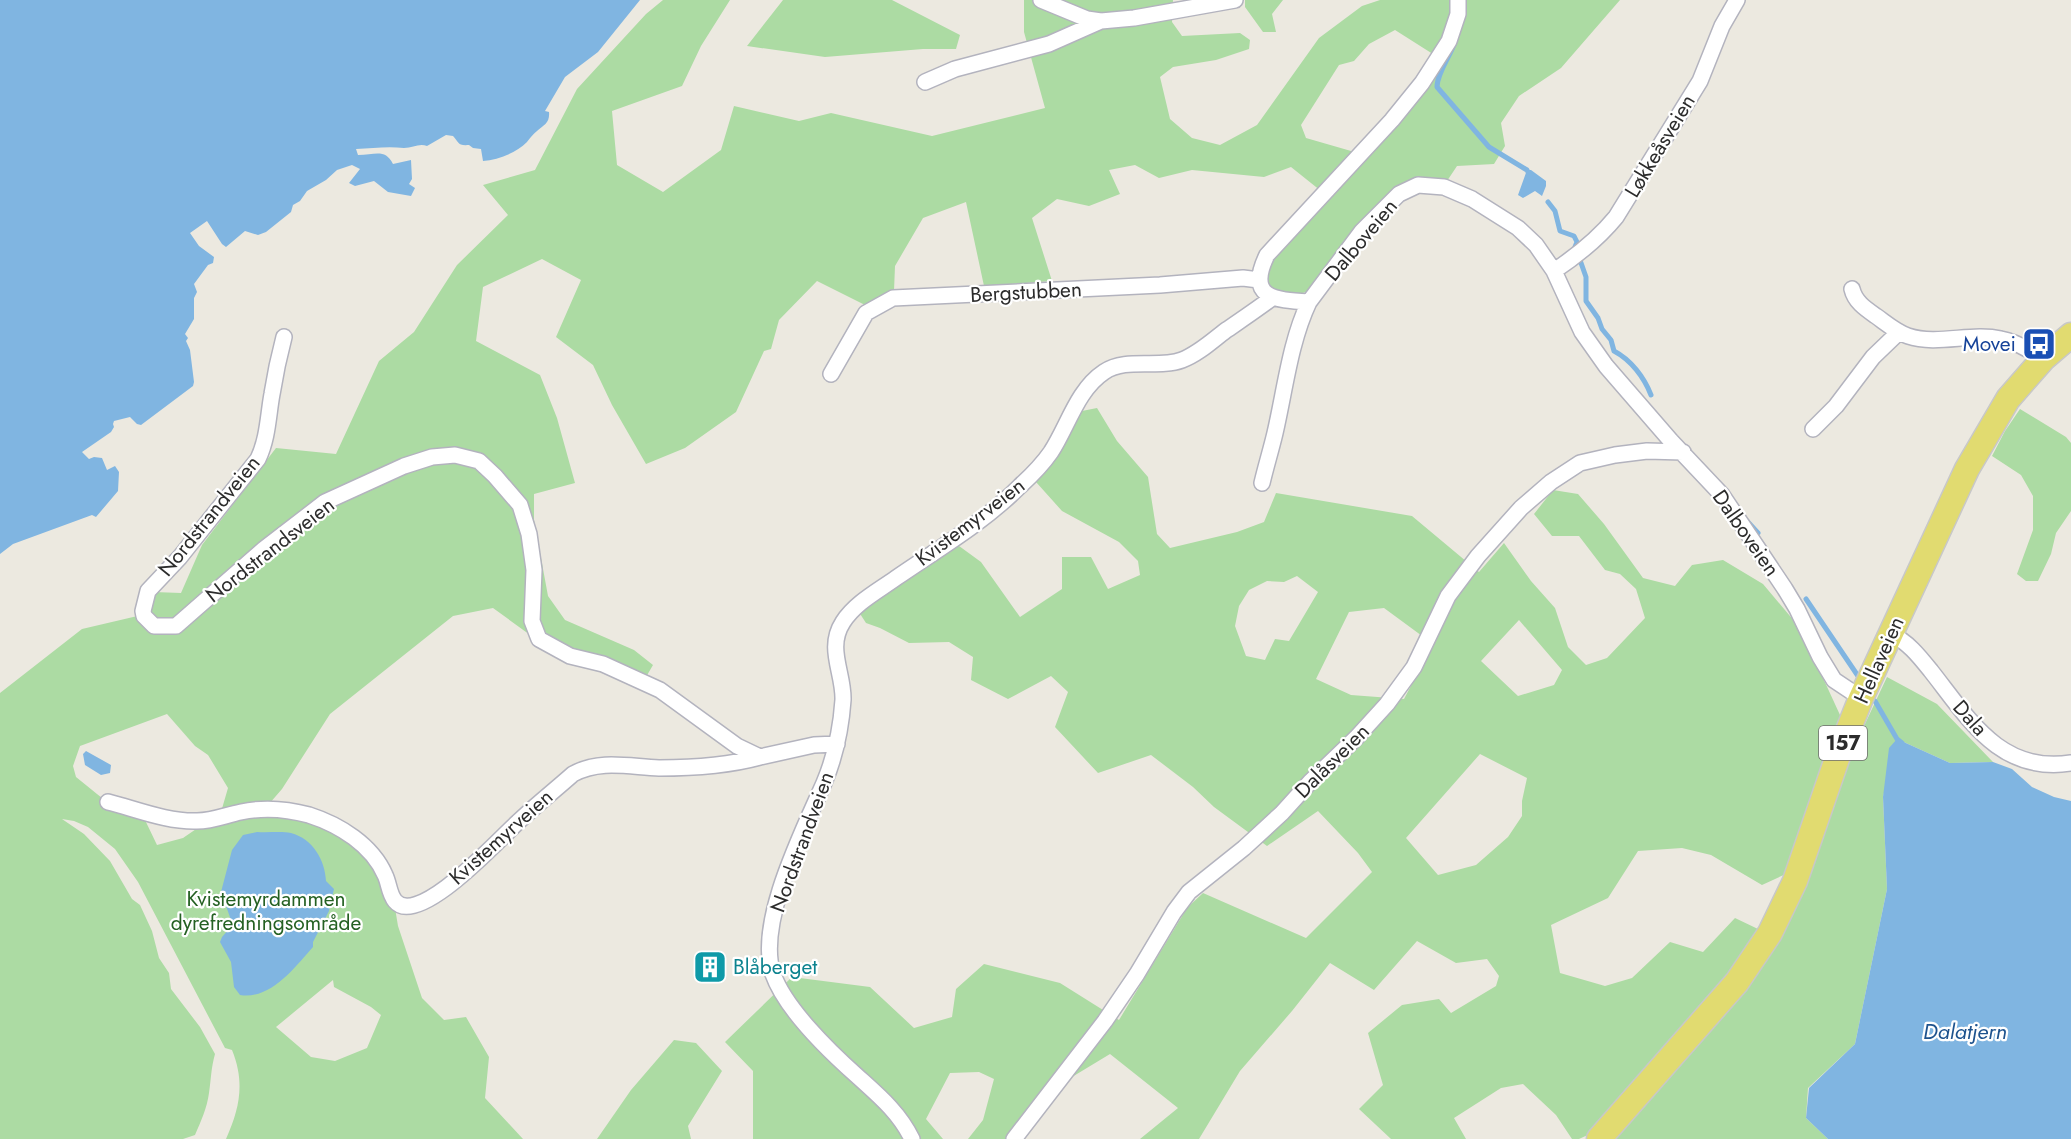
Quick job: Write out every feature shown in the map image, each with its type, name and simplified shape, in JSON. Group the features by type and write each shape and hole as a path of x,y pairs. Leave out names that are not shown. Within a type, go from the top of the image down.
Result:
{"main road":[{"name":"Hellaveien","path":"1599,1139 1737,982 1770,933 1795,881 1839,753 1861,698 1967,469 2008,399 2043,359 2071,334"}],"street":[{"path":"1041,0 1087,19 1101,21 1146,16 1235,0"},
{"path":"1272,298 1262,291 1259,280 1262,265 1272,249 1392,120 1422,83 1449,41 1458,14 1458,0"},
{"name":"Løkkeåsveien","path":"1554,271 1577,256 1604,232 1616,217 1700,81 1722,26 1737,0"},
{"path":"925,82 955,69 1049,44 1101,21"},
{"name":"Dalboveien","path":"1272,298 1309,302 1362,231 1399,194 1418,185 1444,187 1497,213 1528,236 1554,271 1591,346 1628,393 1722,495 1785,589 1834,680 1861,698"},
{"name":"Bergstubben","path":"831,374 866,313 893,298 1160,285 1243,278 1259,280"},
{"path":"1852,289 1857,301 1899,332 1910,337 1935,340 1999,338 2019,344 2043,359"},
{"name":"Kvistemyrveien","path":"837,744 843,699 835,648 840,629 851,612 976,523 1039,468 1051,452 1085,391 1098,376 1119,365 1158,364 1184,359 1247,318 1272,298"},
{"path":"1262,483 1286,376 1304,312 1309,302"},
{"path":"1813,429 1836,406 1873,357 1899,332"},
{"name":"Nordstrandveien","path":"147,619 143,611 148,591 180,557 258,459 266,436 275,372 284,337"},
{"name":"Dalåsveien","path":"1014,1139 1106,1021 1189,892 1276,819 1387,704 1414,667 1448,596 1478,556 1521,508 1551,482 1569,469 1586,461 1647,451 1683,452"},
{"name":"Nordstrandsveien","path":"147,619 154,626 176,626 264,549 325,502 404,466 432,458 455,455 464,457 479,461 520,505 529,534 534,570 532,621 539,639 570,656 603,664 660,690 737,746 760,757"},
{"name":"Dala","path":"1891,634 1901,639 1918,655 1964,714 1997,745 2022,760 2038,764 2053,766 2071,763"},
{"path":"760,757 814,745 837,744"},
{"name":"Nordstrandveien","path":"837,744 830,769 789,866 776,905 769,944 769,958 782,994 841,1062 900,1117 912,1139"},
{"name":"Kvistemyrveien","path":"108,802 193,822 266,809 290,811 321,819 344,831 375,857 385,875 393,899 406,907 424,901 457,880 517,822 573,774 582,770 605,765 652,768 700,766 740,762 760,757"}],"green space":[{"name":"Kvistemyrdammen dyrefredningsområde","path":"663,0 730,0 701,46 682,86 612,111 617,165 663,192 721,150 734,106 799,121 831,113 932,136 1045,108 1024,32 1024,0 1173,0 1172,22 1182,36 1240,33 1250,40 1249,49 1216,60 1173,67 1160,77 1170,119 1192,138 1220,145 1257,125 1319,38 1362,6 1380,0 1620,0 1561,68 1519,96 1501,123 1505,146 1494,164 1457,166 1445,184 1414,182 1308,291 1298,295 1275,292 1265,280 1269,261 1321,191 1291,167 1264,177 1192,170 1159,178 1135,165 1109,170 1120,194 1089,206 1057,199 1032,218 1052,281 984,286 966,202 923,218 895,266 894,291 867,306 817,281 779,320 771,349 764,351 736,412 685,448 646,464 612,405 593,365 556,337 581,280 542,259 483,287 476,341 540,375 557,418 575,483 534,494 534,520 548,596 565,620 634,650 653,665 646,677 572,659 526,632 493,608 453,616 330,714 282,789 269,804 318,821 371,856 395,908 398,926 422,998 444,1020 466,1017 489,1057 485,1098 523,1139 226,1139 235,1117 240,1084 232,1050 225,1048 138,882 115,849 88,827 62,819 84,834 110,861 132,899 140,905 152,931 159,958 169,973 171,989 200,1027 215,1054 208,1099 195,1135 183,1139 0,1139 0,693 82,629 146,614 154,592 181,593 202,545 276,448 336,454 379,361 414,332 457,265 508,215 483,185 535,170 577,89 646,14","holes":["1395,30 1436,56 1358,153 1306,138 1301,125 1339,65 1354,61 1369,44","167,714 195,746 208,755 228,788 221,812 183,838 157,845 145,820 118,811 76,777 73,766 80,746","333,980 334,987 381,1015 367,1048 335,1061 311,1057 276,1027"]},
{"path":"783,0 892,0 960,35 956,49 923,49 825,57 747,46"},
{"path":"1245,0 1283,0 1272,14 1276,32 1263,32 1245,7"},
{"path":"1097,408 1117,441 1148,477 1157,534 1170,548 1237,532 1264,522 1276,493 1412,516 1479,572 1504,543 1531,581 1555,608 1568,647 1586,665 1607,658 1645,618 1636,589 1620,574 1605,570 1579,536 1552,536 1534,514 1553,490 1578,494 1604,524 1643,578 1675,586 1692,565 1723,560 1763,584 1800,628 1840,715 1864,726 1887,677 1937,704 1993,762 1950,763 1897,739 1883,797 1887,889 1855,1044 1808,1088 1806,1118 1828,1139 1587,1139 1592,1133 1579,1139 1572,1139 1556,1115 1523,1084 1501,1088 1454,1118 1466,1139 1391,1139 1359,1109 1383,1085 1368,1033 1402,1005 1439,999 1451,1013 1496,986 1499,976 1487,959 1456,963 1417,941 1374,990 1330,963 1240,1071 1199,1139 1140,1139 1178,1108 1110,1054 1072,1077 1061,1072 1007,1139 968,1139 983,1120 994,1079 979,1072 950,1073 926,1119 943,1139 753,1139 753,1071 725,1042 792,977 870,987 914,1028 952,1017 956,989 984,964 1060,983 1119,1020 1187,908 1203,893 1306,938 1372,872 1358,853 1318,811 1267,846 1214,807 1193,787 1151,755 1098,773 1055,727 1068,692 1051,676 1008,699 971,680 973,657 949,642 909,643 866,623 855,606 944,535 981,562 1020,617 1062,589 1062,557 1091,557 1108,589 1140,575 1138,561 1119,542 1062,511 1036,482 1082,411","holes":["1297,576 1318,592 1289,641 1275,639 1265,660 1246,656 1235,626 1239,606 1249,590 1267,581 1284,582","1384,608 1433,644 1404,699 1351,695 1316,679 1349,612","1519,620 1562,670 1554,685 1518,696 1481,661","1480,754 1527,778 1522,801 1522,816 1508,837 1476,865 1438,875 1406,838","1682,848 1711,855 1762,885 1788,873 1758,929 1735,918 1703,952 1670,942 1632,978 1605,986 1560,973 1551,925 1608,898 1638,851"]},
{"path":"2020,409 2066,437 2071,443 2071,511 2056,533 2051,554 2038,581 2026,581 2017,574 2033,530 2033,496 2021,475 1992,456"},
{"path":"674,1040 696,1043 722,1071 688,1126 691,1139 597,1139 631,1090"}],"water":[{"path":"0,0 640,0 598,52 565,77 545,111 549,112 547,121 523,146 512,153 483,161 481,149 460,144 453,136 446,135 427,146 356,149 358,155 383,154 393,164 411,160 412,179 409,184 415,188 411,196 388,192 374,181 355,186 349,183 360,169 352,165 337,170 326,180 307,191 300,201 293,205 291,212 266,232 258,235 245,231 226,247 207,221 190,233 199,246 214,257 213,263 208,265 194,284 197,292 194,298 194,319 185,334 190,350 193,386 141,425 130,417 114,421 111,432 82,452 89,459 102,458 107,470 115,466 119,472 118,491 96,517 92,515 13,544 0,554"},
{"path":"1527,170 1531,170 1546,181 1542,196 1535,191 1523,198 1518,195"},
{"name":"Dalatjern","path":"1897,739 1950,763 1993,762 2012,769 2032,787 2054,797 2071,801 2071,1139 1828,1139 1806,1118 1809,1088 1855,1044 1887,889 1883,797 1889,748"},
{"path":"86,751 111,765 110,773 101,775 85,765 83,754"},
{"path":"257,832 291,833 306,840 320,858 326,881 334,889 329,911 313,942 313,947 298,964 272,987 251,995 240,995 234,987 231,962 220,942 229,929 231,920 221,892 232,850 243,835"}],"waterway":[{"path":"1455,42 1439,76 1437,87 1489,147 1527,170 1530,176"},
{"path":"1548,202 1555,211 1560,231 1574,236 1577,242 1575,247"},
{"path":"1580,260 1586,277 1586,301 1611,340 1614,351 1636,370 1651,395"},
{"path":"1747,521 1758,533"},
{"path":"1806,599 1858,676"},
{"path":"1875,701 1897,739 1902,743"}],"place":[{"name":"Movei","path":"2039,344"},
{"name":"Blåberget","path":"710,967"}]}
